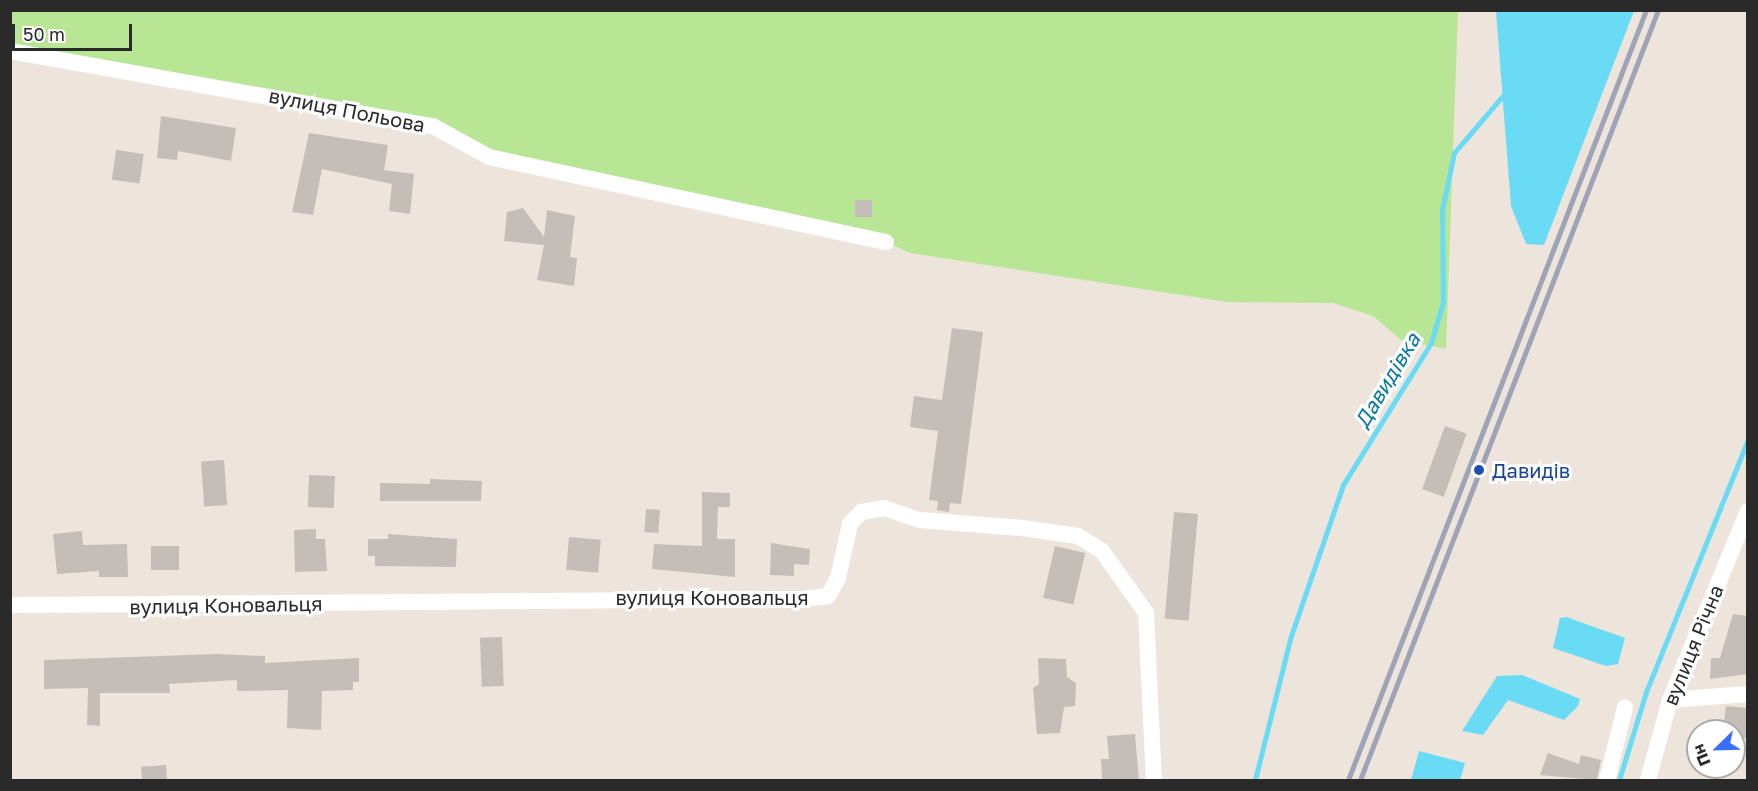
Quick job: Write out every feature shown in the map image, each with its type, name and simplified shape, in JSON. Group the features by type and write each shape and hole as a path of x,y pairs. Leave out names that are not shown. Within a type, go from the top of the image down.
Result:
{"street":[{"name":"вулиця Польова","path":"10,51 433,126 489,157 886,242"},
{"name":"вулиця Коновальця","path":"10,605 801,599 828,596 850,524 861,512 884,508 919,520 1078,536 1102,551 1146,613 1154,780"},
{"name":"вулиця Річна","path":"1648,780 1670,700 1748,511"},
{"path":"1670,700 1748,694"},
{"path":"1606,780 1625,707"}],"green space":[{"path":"10,11 1458,11 1446,349 1401,340 1373,316 1333,303 1227,302 910,253 886,242 489,157 433,126 11,51"}],"water":[{"path":"1496,11 1634,11 1544,245 1526,244 1511,206"},
{"path":"1566,617 1625,638 1618,664 1606,666 1553,648 1560,618"},
{"path":"1522,675 1580,699 1578,706 1564,720 1508,700 1483,735 1462,731 1497,676"},
{"path":"1419,751 1465,763 1460,780 1411,780"}],"building":[{"path":"161,116 236,128 231,161 178,151 177,160 157,158"},
{"path":"309,133 388,145 384,170 414,174 410,214 389,211 392,184 322,169 313,215 292,212"},
{"path":"116,150 144,154 140,184 112,180"},
{"path":"855,200 872,200 872,217 855,217"},
{"path":"523,208 544,237 547,210 575,216 570,257 577,258 574,286 537,280 544,245 504,241 507,212"},
{"path":"952,328 983,332 961,504 950,503 949,512 937,510 938,501 929,500 938,431 910,427 914,396 942,400"},
{"path":"1445,426 1467,434 1444,497 1422,489"},
{"path":"224,460 227,505 204,506 201,462"},
{"path":"309,475 335,476 334,508 308,507"},
{"path":"430,479 482,481 481,501 380,501 380,483 430,484"},
{"path":"702,492 730,493 730,507 718,507 717,539 735,539 735,577 652,569 654,544 702,546"},
{"path":"646,509 660,510 658,533 644,532"},
{"path":"1174,512 1198,514 1189,621 1165,619"},
{"path":"316,529 316,539 325,539 327,571 295,572 294,530"},
{"path":"82,531 83,545 127,544 128,577 99,577 99,571 57,574 53,534"},
{"path":"388,534 457,539 456,567 375,566 375,556 368,556 368,539 388,539"},
{"path":"569,537 601,540 598,573 566,570"},
{"path":"771,543 810,549 809,565 794,564 794,576 770,575"},
{"path":"151,546 179,546 179,570 151,570"},
{"path":"1055,546 1085,553 1073,605 1043,598"},
{"path":"1733,614 1748,616 1748,674 1710,679 1711,658 1720,658"},
{"path":"502,637 504,686 482,687 480,638"},
{"path":"217,654 265,656 265,663 359,658 359,682 353,682 353,690 322,691 321,730 287,728 288,690 237,691 237,680 169,684 170,693 100,693 100,726 87,725 88,688 44,689 44,660"},
{"path":"1038,658 1066,659 1067,677 1076,683 1075,706 1064,707 1060,733 1037,734 1033,688 1039,684"},
{"path":"1726,706 1748,708 1748,739 1746,738 1746,719 1724,719"},
{"path":"1135,734 1139,780 1102,780 1101,759 1109,759 1107,736"},
{"path":"1548,753 1579,764 1581,755 1601,760 1597,780 1540,775"},
{"path":"166,765 167,780 142,780 141,767"}],"waterway":[{"name":"Давидівка","path":"1255,780 1291,636 1343,485 1431,343 1443,302 1442,210 1454,153 1507,91"},
{"path":"1619,780 1646,692 1748,439"}],"railway":[{"path":"1348,780 1646,10"},
{"path":"1360,780 1658,10"}],"place":[{"name":"Давидів","path":"1479,470"}]}
